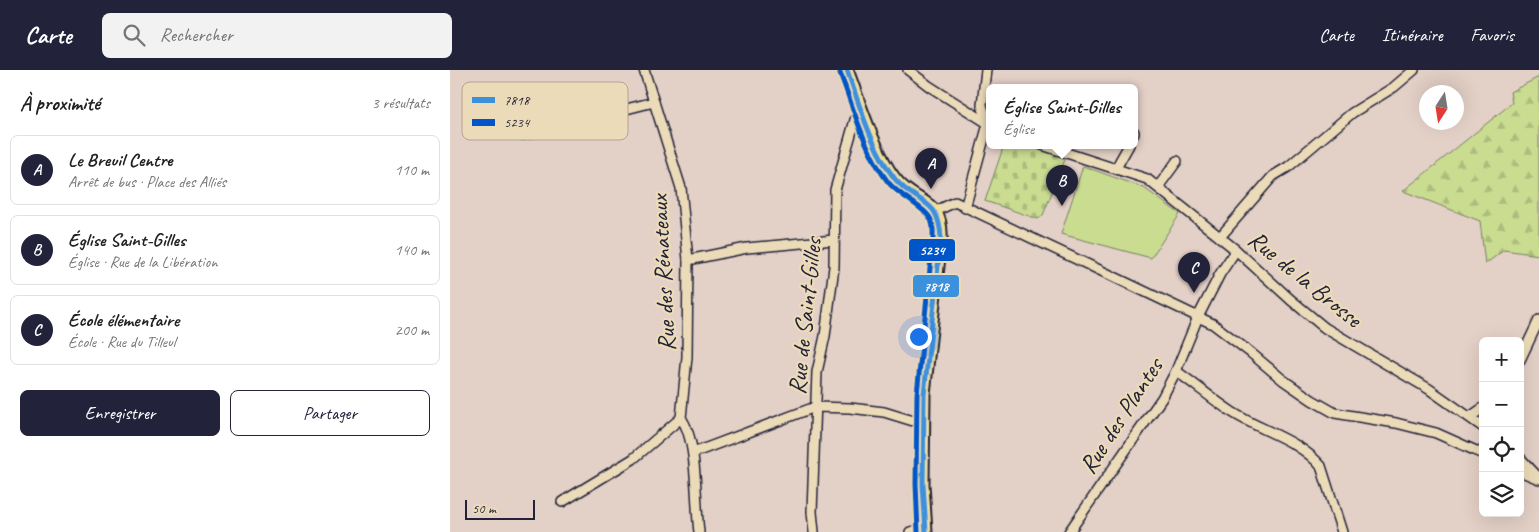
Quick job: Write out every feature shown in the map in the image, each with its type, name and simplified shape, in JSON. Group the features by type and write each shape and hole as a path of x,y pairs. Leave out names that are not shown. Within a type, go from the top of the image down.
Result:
{"main road":[{"path":"847,70 880,154 891,173 910,193 936,211 940,220 941,231 926,365 923,424 925,530"}],"street":[{"name":"Rue des Rénateaux","path":"644,70 681,188 688,260 687,358 681,418 685,424 693,453 699,532"},
{"path":"908,70 929,86 986,122"},
{"path":"986,70 982,105 986,116"},
{"path":"1220,237 1273,176 1288,167 1352,112 1394,87 1414,70"},
{"path":"628,109 654,102"},
{"name":"Rue de Saint-Gilles","path":"814,532 812,512 817,372 831,298 834,267 835,190 857,114 862,111"},
{"path":"965,208 986,134"},
{"name":"Rue de la Brosse","path":"1055,149 1148,179 1236,250 1325,328 1429,389 1479,423"},
{"path":"1116,168 1127,149"},
{"path":"1158,188 1177,161"},
{"path":"936,211 955,202 1213,324 1283,380 1335,413 1396,423 1436,433 1479,452"},
{"path":"688,260 747,248 834,240"},
{"name":"Rue des Plantes","path":"1069,532 1162,398 1176,371 1198,317 1236,250"},
{"path":"1524,352 1539,320"},
{"path":"1176,371 1233,412 1298,446 1314,457 1321,466 1342,532"},
{"path":"693,453 816,407 884,412 923,424"},
{"path":"1470,417 1479,411"},
{"path":"562,502 633,459 681,418"},
{"path":"1524,462 1539,479"},
{"path":"1522,472 1539,479"},
{"path":"910,532 925,530"}],"green space":[{"path":"1539,77 1539,255 1504,250 1485,264 1480,221 1403,191 1512,103 1510,92"},
{"path":"1003,149 1043,149 1066,157 1043,215 1038,219 985,201"},
{"path":"1083,166 1144,188 1180,214 1151,258 1061,234"}],"transit line":[{"name":"7818","path":"847,70 879,154 903,188 931,208 936,215 939,225 941,239 924,394 923,484 926,532"},
{"name":"5234","path":"840,73 872,157 888,182 924,211 933,225 917,394 916,484 918,532"}],"place":[{"name":"Le Breuil Centre","path":"931,189"},
{"name":"Église Saint-Gilles","path":"1062,206"},
{"name":"École élémentaire","path":"1194,293"}]}
